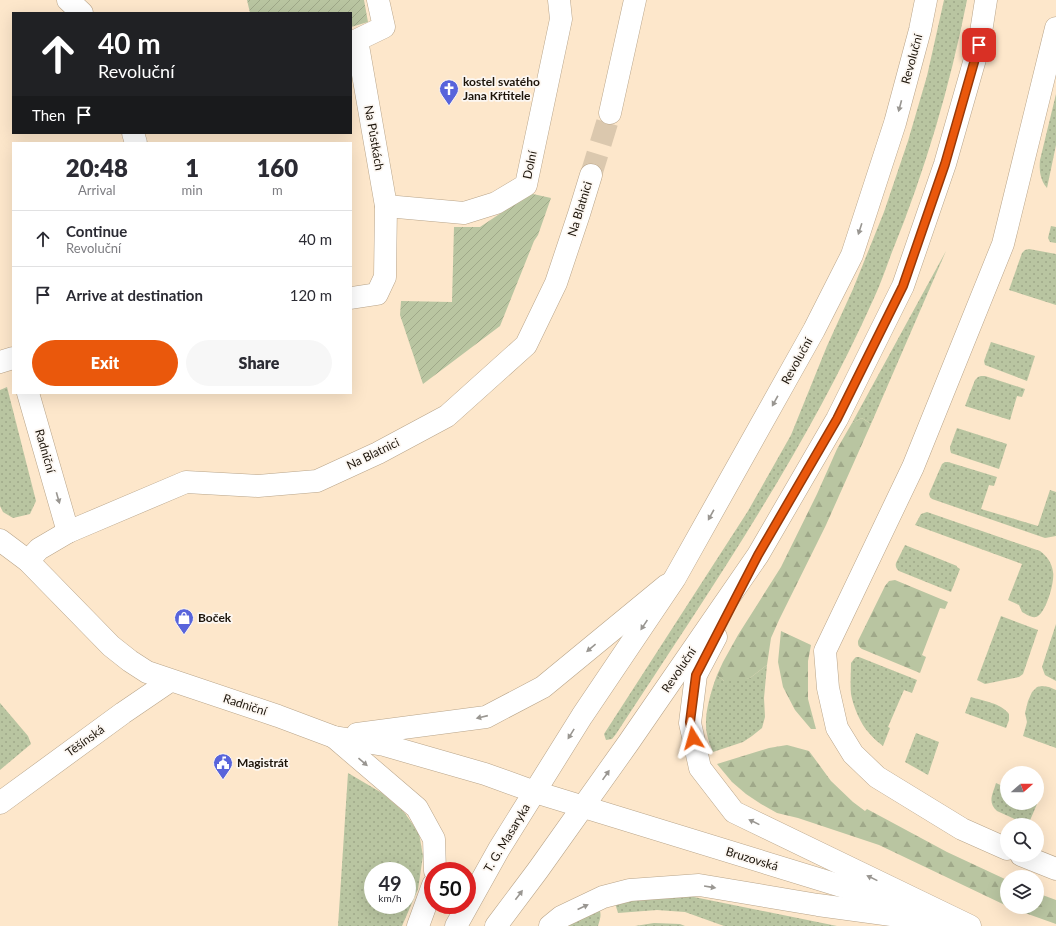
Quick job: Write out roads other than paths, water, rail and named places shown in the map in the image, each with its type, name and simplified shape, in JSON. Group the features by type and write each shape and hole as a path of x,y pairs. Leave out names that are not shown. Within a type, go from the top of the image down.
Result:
{"street":[{"path":"68,0 81,12"},
{"name":"Na Půstkách","path":"352,298 377,294 385,277 386,206 354,40 384,28 378,0"},
{"name":"Dolní","path":"386,206 464,213 496,203 526,185 561,19 559,0"},
{"path":"610,113 635,0"},
{"name":"Revoluční","path":"534,792 582,716 675,578 814,330 852,255 895,123 920,30 926,0"},
{"name":"Revoluční","path":"584,807 758,555 837,419 903,286 945,164 979,45 986,0"},
{"path":"1000,846 962,829 877,777 853,754 837,728 828,688 825,651 913,466 1003,244 1056,28"},
{"name":"Na Blatnici","path":"28,561 39,549 68,532 186,482 258,486 317,481 378,453 447,416 526,345 556,283 591,175"},
{"path":"0,362 12,358"},
{"name":"Radniční","path":"28,394 68,532"},
{"name":"Radniční","path":"0,540 28,561 111,646 147,672 278,716 334,737 384,745 485,774 534,792"},
{"path":"758,555 696,675 690,722 700,768 734,812 970,926"},
{"path":"334,737 486,717 543,687 675,578"},
{"name":"Těšínská","path":"0,804 170,680"},
{"path":"334,737 417,808 434,839 435,862"},
{"name":"Bruzovská","path":"534,792 970,926"},
{"name":"T. G. Masaryka","path":"456,926 499,849 534,792"},
{"path":"496,926 584,807"},
{"path":"1038,862 1056,869"},
{"path":"550,926 561,917 604,897 630,890 699,885 818,905 970,926"},
{"path":"418,926 424,910"}],"tunnel":[{"path":"591,175 610,113"}],"place":[{"name":"kostel svatého Jana Křtitele","path":"449,106"},
{"name":"Boček","path":"184,635"},
{"name":"Magistrát","path":"223,780"}]}
